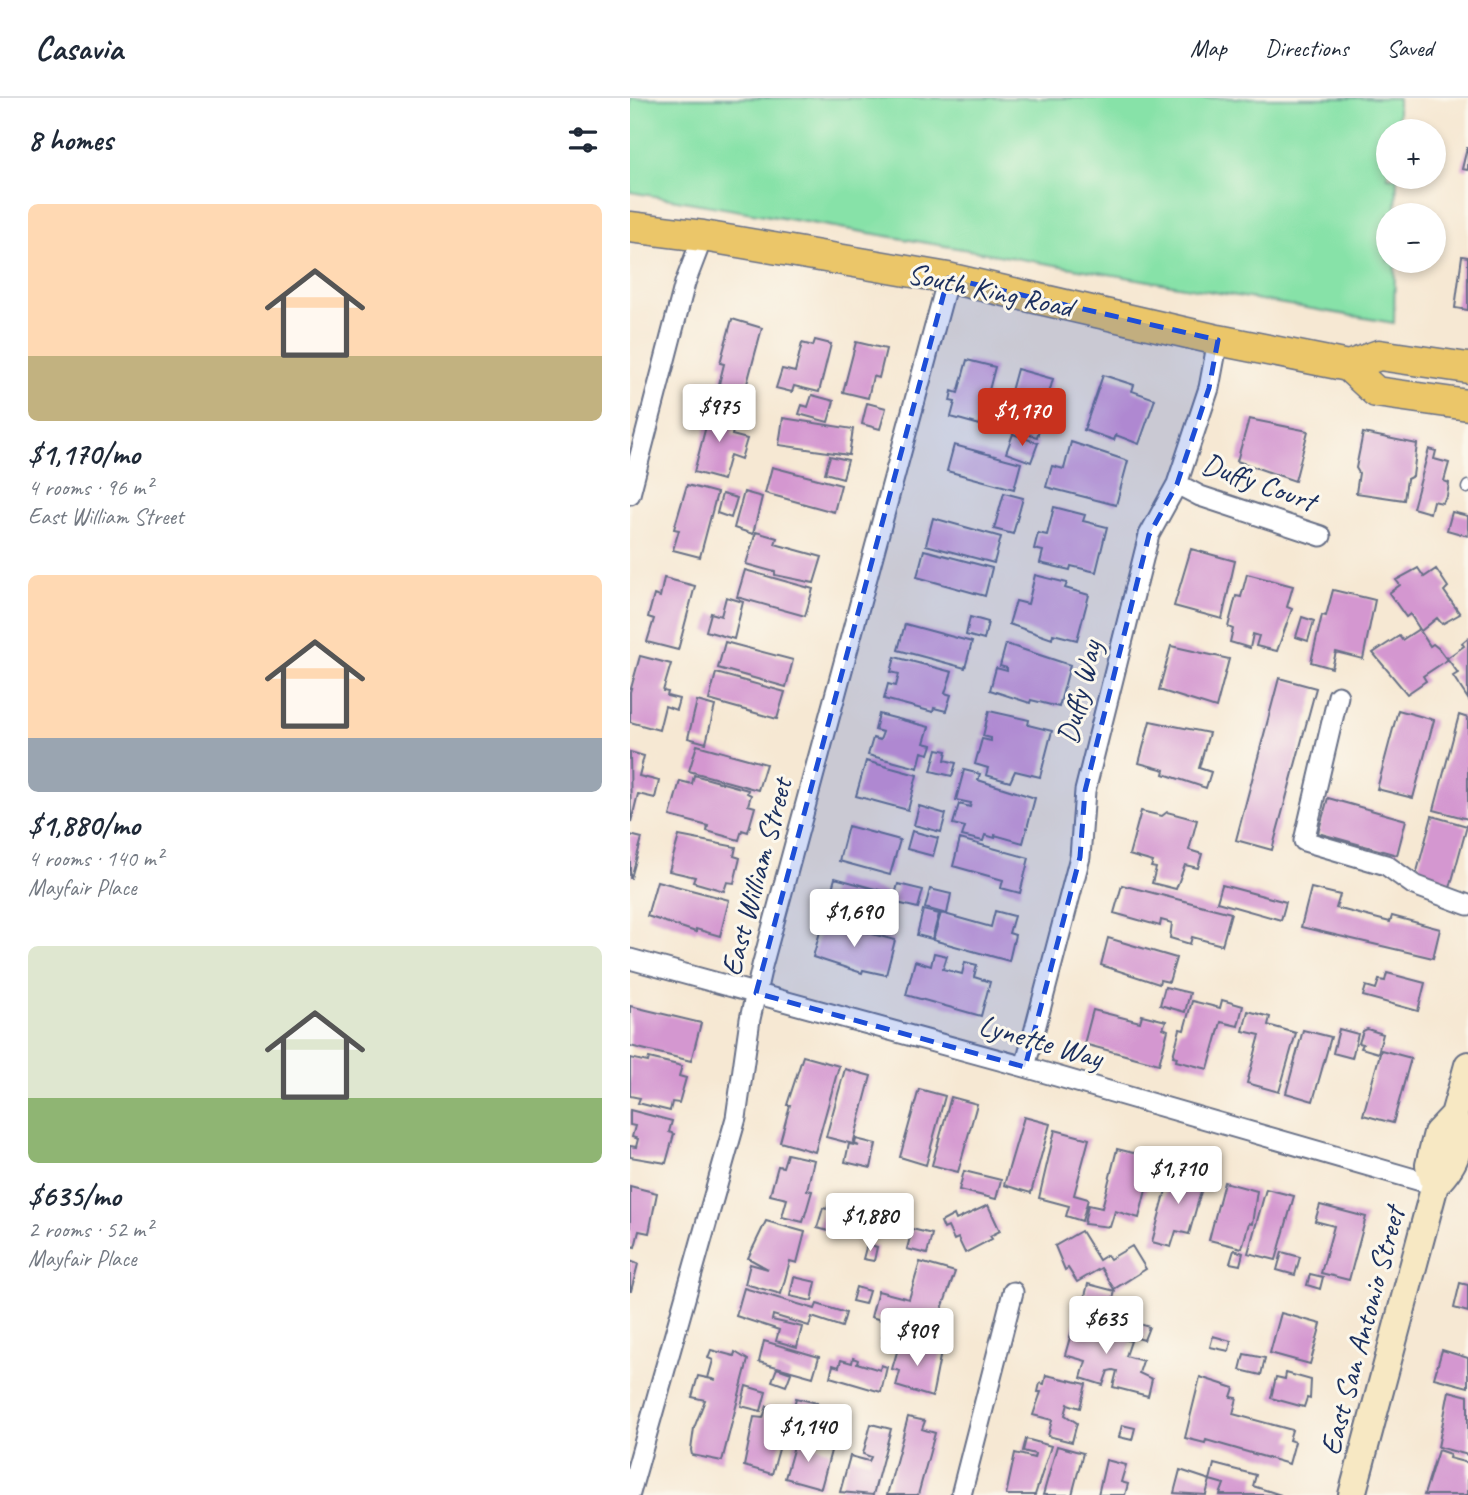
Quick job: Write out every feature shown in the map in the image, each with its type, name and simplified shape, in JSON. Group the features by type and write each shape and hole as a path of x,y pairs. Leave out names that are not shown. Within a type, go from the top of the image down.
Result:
{"main road":[{"name":"South King Road","path":"630,228 703,236 948,278 1218,340 1348,366 1379,355 1468,368"},
{"path":"1348,366 1376,393 1468,405"},
{"name":"East San Antonio Street","path":"1352,1495 1435,1185 1429,1165 1437,1133 1454,1115 1468,1065"}],"street":[{"path":"630,494 685,283 703,236"},
{"name":"East William Street","path":"630,1493 736,1118 756,993 948,278"},
{"name":"Duffy Way","path":"1025,1067 1080,857 1085,791 1149,535 1177,484 1209,388 1218,340"},
{"name":"Duffy Court","path":"1177,484 1200,496 1321,536"},
{"path":"1338,696 1304,841 1386,865 1414,884 1468,905"},
{"name":"Lynette Way","path":"630,959 1025,1067 1435,1185"},
{"path":"961,1495 1013,1292"}],"highlighted area":[{"path":"948,278 1218,340 1209,388 1177,484 1149,535 1085,791 1080,857 1025,1067 756,993"}],"green space":[{"path":"630,98 1398,98 1398,119 1376,119 1376,189 1397,189 1396,203 1376,203 1376,273 1395,273 1394,323 630,192"}],"building":[{"path":"1468,148 1468,170 1462,169"},
{"path":"1462,256 1468,257 1468,310 1455,308"},
{"path":"732,319 762,328 745,391 719,384 724,364 720,363"},
{"path":"815,340 831,344 819,392 794,386 792,392 776,388 782,369 795,372 802,343 813,346"},
{"path":"856,342 886,349 879,378 873,376 868,398 843,392"},
{"path":"967,360 995,367 980,425 951,417 955,402 950,401 952,391 958,393"},
{"path":"1017,369 1053,379 1037,437 996,426 1003,401 1008,402"},
{"path":"1103,375 1134,385 1132,391 1155,399 1139,444 1116,435 1114,440 1084,430"},
{"path":"812,395 834,401 828,422 799,414 802,405 808,407"},
{"path":"867,403 886,408 880,429 862,424"},
{"path":"711,407 737,414 732,435 747,439 741,459 730,455 723,480 694,472"},
{"path":"783,418 853,429 849,455 779,445"},
{"path":"1249,419 1308,431 1295,481 1237,461"},
{"path":"1363,433 1417,444 1413,476 1407,479 1404,500 1356,493 1359,473 1356,468"},
{"path":"1013,434 1038,443 1031,462 1006,453"},
{"path":"1071,442 1128,461 1116,505 1046,487 1052,466 1064,469"},
{"path":"954,445 1021,463 1014,489 947,471"},
{"path":"1429,449 1436,451 1434,459 1449,463 1444,481 1449,483 1447,496 1442,503 1433,501 1430,513 1413,508"},
{"path":"830,456 848,460 843,478 825,473"},
{"path":"772,467 841,485 834,512 765,493"},
{"path":"687,485 717,493 700,557 673,550 679,530 674,529"},
{"path":"744,492 762,497 753,534 734,528"},
{"path":"1004,493 1023,498 1013,534 994,529"},
{"path":"722,494 737,498 731,518 717,513"},
{"path":"1054,507 1085,515 1083,521 1107,527 1096,572 1071,566 1070,570 1040,563 1043,551 1034,549 1038,533 1047,535"},
{"path":"1452,512 1468,516 1468,536 1447,530"},
{"path":"933,518 1001,537 994,563 926,545"},
{"path":"756,532 777,538 775,544 822,557 814,583 775,575 775,572 746,564"},
{"path":"1191,549 1235,561 1222,619 1174,606"},
{"path":"924,550 992,568 985,596 917,577"},
{"path":"1418,568 1424,577 1436,569 1448,587 1444,591 1460,614 1442,624 1437,618 1421,631 1410,614 1406,617 1389,593 1400,585 1396,580"},
{"path":"745,570 813,589 805,616 737,597"},
{"path":"1247,574 1293,586 1287,607 1292,609 1277,651 1256,646 1259,636 1253,634 1250,648 1230,642 1233,629 1228,627 1236,596 1241,597"},
{"path":"1035,575 1067,583 1065,588 1089,595 1077,640 1053,634 1052,639 1009,624 1016,601 1028,604"},
{"path":"664,578 695,586 678,650 647,642 654,619 648,617 654,595 660,597"},
{"path":"1333,590 1375,600 1363,659 1336,652 1332,668 1311,662 1322,615 1326,616"},
{"path":"726,597 743,602 734,639 706,631 711,613 721,616"},
{"path":"970,617 988,622 984,640 966,635"},
{"path":"1302,617 1314,621 1308,641 1296,637"},
{"path":"905,624 972,642 965,668 898,650"},
{"path":"1419,629 1430,646 1433,644 1438,648 1447,660 1423,676 1426,681 1407,694 1373,653 1399,636 1402,640"},
{"path":"1468,638 1468,699 1453,676 1458,673 1447,658 1464,646 1462,643"},
{"path":"725,642 793,660 786,687 718,668"},
{"path":"1006,644 1070,665 1059,707 1031,700 1030,703 990,690 996,668 1007,671 1007,668 1000,666"},
{"path":"1171,646 1229,659 1216,708 1159,690"},
{"path":"640,656 671,664 663,691 668,692 667,696 679,699 676,710 665,706 659,730 630,722 630,692"},
{"path":"895,657 952,672 945,693 951,695 946,711 934,708 933,712 884,699 888,684 896,686 899,674 891,672"},
{"path":"716,673 785,692 777,719 709,700"},
{"path":"1279,678 1316,688 1272,850 1236,840"},
{"path":"697,701 715,706 706,743 688,738"},
{"path":"1398,710 1434,720 1413,798 1377,789"},
{"path":"989,711 1029,720 1028,725 1052,731 1040,777 1015,771 1010,782 986,775 988,768 975,764 982,739 991,741 991,738 983,736"},
{"path":"879,714 929,727 924,743 932,745 929,754 922,752 918,768 868,755 873,738 880,740 883,732 875,730"},
{"path":"1459,715 1468,718 1468,819 1434,810"},
{"path":"1150,721 1209,733 1199,768 1211,772 1206,788 1164,774 1165,770 1139,763"},
{"path":"697,745 766,764 758,790 689,771"},
{"path":"937,749 947,751 945,760 956,763 952,776 931,771"},
{"path":"630,752 644,756 639,776 659,781 655,798 638,794 631,822"},
{"path":"866,761 917,775 908,810 856,796"},
{"path":"964,770 980,774 978,780 1035,798 1023,843 995,835 995,838 985,835 983,841 962,836 965,827 953,824 959,804 970,807 971,803 956,800"},
{"path":"694,775 748,790 747,793 751,795 748,805 755,807 748,832 742,830 739,840 707,831 708,826 670,816 680,781 692,784"},
{"path":"1328,798 1406,820 1397,855 1318,833"},
{"path":"919,806 946,814 941,832 914,825"},
{"path":"1141,811 1162,816 1167,812 1197,820 1189,850 1202,854 1198,868 1185,865 1176,889 1152,883 1156,868 1151,867 1153,862 1129,855"},
{"path":"1432,816 1467,826 1450,888 1415,879"},
{"path":"848,826 900,840 890,875 839,861"},
{"path":"912,831 938,838 933,856 907,849"},
{"path":"630,835 642,838 631,878 630,878"},
{"path":"679,836 736,847 734,856 740,858 734,883 727,882 724,891 693,882 695,877 669,871"},
{"path":"960,839 1029,858 1020,893 1001,888 1003,880 953,866"},
{"path":"835,878 886,892 876,927 825,914"},
{"path":"657,881 729,900 720,936 696,929 696,932 647,916"},
{"path":"898,884 923,890 918,908 893,902"},
{"path":"1122,885 1231,913 1222,945 1192,937 1190,944 1170,938 1172,923 1161,920 1160,926 1114,913"},
{"path":"1222,885 1286,902 1281,920 1217,902"},
{"path":"1311,888 1340,895 1336,908 1390,922 1392,916 1440,929 1433,958 1301,927"},
{"path":"930,889 951,894 947,914 925,908"},
{"path":"923,910 939,914 932,939 917,935"},
{"path":"995,911 1014,916 1009,933 1015,935 1009,961 933,940 941,913 991,927"},
{"path":"823,921 895,940 886,975 863,970 862,973 813,957"},
{"path":"1108,938 1176,958 1169,982 1160,980 1159,984 1101,965"},
{"path":"934,953 947,956 943,969 962,974 965,962 977,965 974,977 990,982 981,1016 906,995 915,961 931,966"},
{"path":"1387,973 1425,983 1418,1011 1363,996 1366,986 1376,989 1379,980 1385,981"},
{"path":"1165,987 1190,993 1185,1012 1160,1005"},
{"path":"1222,1000 1243,1006 1238,1026 1221,1022 1208,1069 1176,1061 1177,1057 1173,1056 1180,1029 1184,1030 1192,1001 1220,1008"},
{"path":"630,1006 701,1023 691,1061 630,1046"},
{"path":"1093,1010 1140,1022 1142,1015 1166,1021 1163,1028 1168,1030 1159,1064 1084,1044"},
{"path":"1248,1011 1270,1017 1268,1025 1296,1033 1279,1092 1247,1083 1260,1035 1243,1031"},
{"path":"1339,1029 1358,1034 1352,1058 1333,1053"},
{"path":"1367,1029 1383,1034 1378,1053 1361,1048 1363,1044 1359,1043 1363,1031"},
{"path":"1303,1030 1331,1037 1313,1101 1286,1093"},
{"path":"1381,1050 1411,1058 1393,1123 1363,1115"},
{"path":"803,1056 839,1066 815,1152 780,1142 790,1105 787,1105"},
{"path":"630,1058 648,1062 649,1058 682,1066 679,1076 686,1078 679,1103 672,1102 670,1111 638,1103 640,1098 630,1096"},
{"path":"845,1069 871,1076 853,1144 826,1137"},
{"path":"919,1089 945,1096 926,1165 900,1157"},
{"path":"951,1097 977,1104 958,1172 932,1165"},
{"path":"630,1110 672,1121 669,1132 674,1134 666,1163 630,1157 630,1146 636,1147 638,1139 632,1137 635,1126 630,1125"},
{"path":"1024,1117 1050,1124 1031,1193 1004,1185"},
{"path":"1055,1130 1089,1139 1074,1195 1088,1199 1082,1221 1066,1216 1069,1206 1039,1198"},
{"path":"856,1139 876,1144 871,1168 845,1162 849,1144 859,1146 855,1144"},
{"path":"1117,1149 1154,1158 1139,1218 1115,1211 1110,1227 1084,1224 1088,1205 1102,1208"},
{"path":"787,1154 814,1160 807,1190 812,1191 803,1222 782,1217 787,1199 770,1195 778,1166 783,1167"},
{"path":"1172,1168 1205,1177 1189,1234 1176,1231 1171,1247 1152,1242"},
{"path":"964,1171 1001,1180 996,1199 959,1190"},
{"path":"1224,1182 1257,1191 1252,1224 1249,1223 1242,1248 1209,1240"},
{"path":"630,1186 657,1193 649,1233 639,1231 635,1247 630,1246"},
{"path":"1266,1189 1294,1196 1276,1260 1248,1253"},
{"path":"830,1200 850,1205 844,1235 817,1228 823,1208 827,1209"},
{"path":"988,1205 1000,1231 990,1236 992,1239 965,1253 958,1238 954,1240 948,1227 944,1229 941,1222 954,1215 956,1220"},
{"path":"1320,1205 1366,1217 1349,1280 1321,1273 1334,1226 1315,1221"},
{"path":"766,1221 805,1232 797,1263 790,1261 781,1294 745,1284 750,1264 768,1269 748,1258"},
{"path":"912,1229 932,1234 927,1254 907,1249"},
{"path":"1081,1231 1099,1260 1107,1255 1110,1259 1132,1246 1146,1269 1114,1289 1101,1268 1077,1282 1068,1268 1065,1270 1055,1246"},
{"path":"867,1244 877,1247 874,1261 863,1259"},
{"path":"1234,1250 1243,1253 1240,1265 1230,1263"},
{"path":"1282,1252 1300,1257 1295,1275 1277,1270"},
{"path":"630,1261 638,1264 631,1291 630,1291"},
{"path":"920,1262 955,1272 938,1320 925,1316 922,1326 913,1324 912,1329 871,1317 878,1291 909,1299"},
{"path":"1310,1274 1323,1277 1320,1289 1307,1285"},
{"path":"794,1277 816,1282 812,1301 790,1296"},
{"path":"1460,1283 1468,1285 1468,1312 1454,1308"},
{"path":"1088,1284 1115,1291 1110,1311 1083,1304"},
{"path":"856,1287 869,1291 865,1304 852,1301"},
{"path":"744,1288 815,1309 817,1304 846,1313 842,1327 812,1317 809,1326 773,1315 772,1320 802,1327 797,1347 776,1341 779,1330 736,1316"},
{"path":"1281,1313 1321,1324 1310,1364 1270,1353"},
{"path":"1086,1314 1116,1323 1114,1337 1131,1341 1126,1356 1143,1361 1139,1373 1152,1379 1148,1396 1113,1387 1117,1371 1108,1371 1103,1385 1081,1378 1086,1361 1065,1355 1074,1323 1083,1325"},
{"path":"1129,1321 1149,1327 1144,1340 1124,1334"},
{"path":"886,1323 905,1328 902,1342 882,1337"},
{"path":"1213,1336 1231,1341 1229,1351 1210,1347"},
{"path":"764,1341 819,1357 813,1377 759,1362"},
{"path":"900,1342 941,1352 932,1397 896,1386 900,1371 892,1369"},
{"path":"711,1350 734,1356 735,1352 748,1360 722,1461 692,1455 691,1450 694,1428 705,1400 692,1397 698,1376 716,1380 708,1378 713,1360 708,1358"},
{"path":"1442,1350 1468,1358 1468,1387 1434,1378"},
{"path":"1244,1354 1265,1358 1261,1375 1240,1370"},
{"path":"853,1358 858,1360 857,1363 880,1370 881,1365 887,1367 881,1392 830,1377 833,1365 839,1367 841,1360 852,1363"},
{"path":"777,1368 791,1373 786,1386 772,1381"},
{"path":"1286,1373 1311,1380 1310,1399 1307,1398 1304,1407 1271,1398 1276,1377 1285,1379"},
{"path":"1046,1375 1086,1384 1080,1408 1068,1404 1065,1415 1077,1423 1072,1442 1048,1436 1052,1420 1033,1415 1041,1392 1038,1392 1040,1383 1044,1384"},
{"path":"1200,1377 1234,1388 1231,1397 1237,1398 1233,1414 1292,1430 1289,1440 1295,1442 1289,1464 1206,1440 1205,1443 1185,1438"},
{"path":"746,1386 766,1392 761,1411 741,1406"},
{"path":"1449,1391 1468,1396 1468,1455 1438,1447"},
{"path":"796,1398 817,1403 810,1427 790,1422"},
{"path":"767,1406 789,1413 772,1474 744,1466 754,1417 763,1418"},
{"path":"908,1417 925,1421 922,1429 935,1433 918,1495 887,1495"},
{"path":"871,1424 891,1429 873,1495 840,1492 850,1456 869,1461 871,1457 863,1454"},
{"path":"1122,1425 1135,1428 1132,1440 1119,1437"},
{"path":"796,1439 831,1451 821,1488 785,1478"},
{"path":"1026,1439 1051,1446 1035,1495 1006,1495 1015,1453 1034,1458 1035,1454 1023,1451"},
{"path":"1057,1446 1083,1453 1072,1495 1043,1495"},
{"path":"1438,1450 1450,1454 1449,1458 1468,1463 1468,1495 1424,1495"},
{"path":"1106,1460 1126,1465 1121,1482 1128,1484 1125,1495 1098,1495"},
{"path":"1214,1464 1256,1475 1253,1486 1281,1495 1220,1495 1224,1484 1210,1480"},
{"path":"1180,1470 1210,1480 1206,1495 1174,1493"}]}
